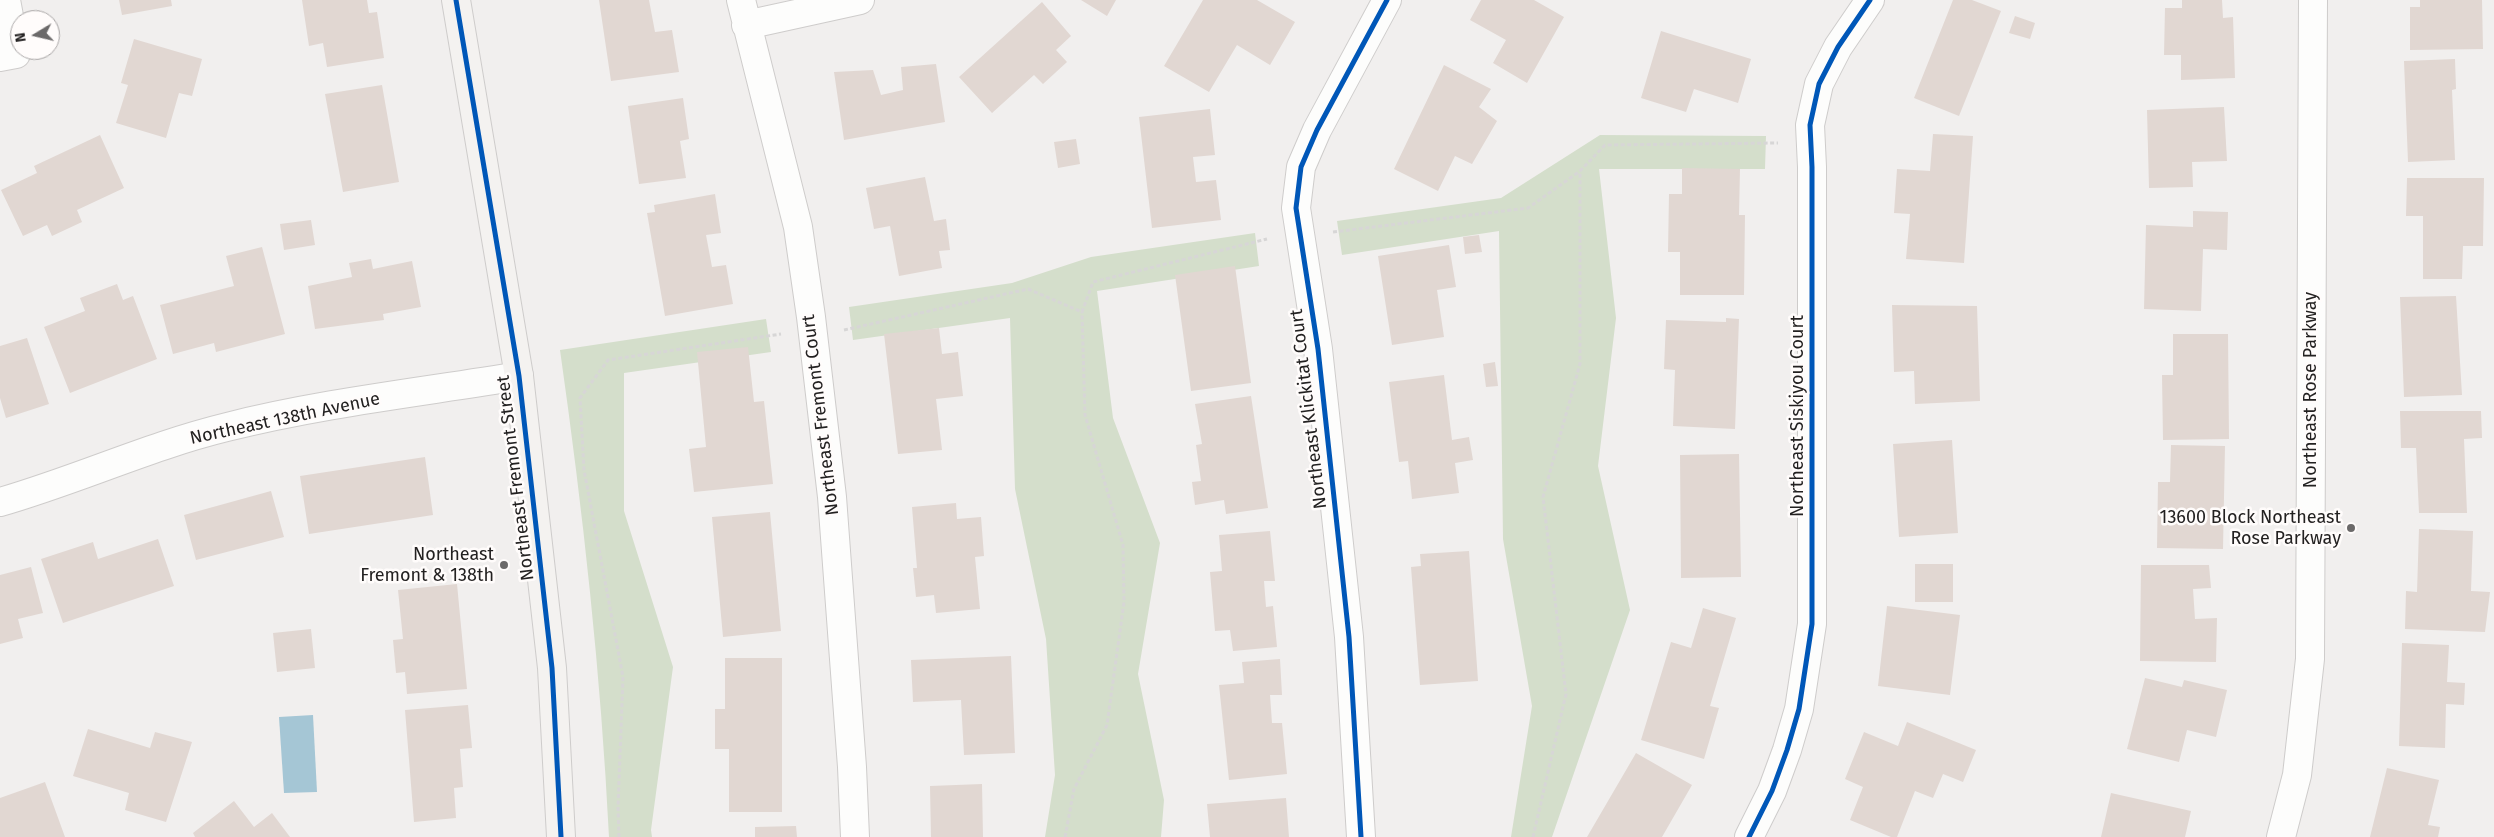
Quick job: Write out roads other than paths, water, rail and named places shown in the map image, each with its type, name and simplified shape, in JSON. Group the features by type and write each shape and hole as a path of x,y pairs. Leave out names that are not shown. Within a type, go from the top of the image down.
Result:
{"street":[{"path":"6,0 8,56"},
{"name":"Northeast Fremont Street","path":"456,0 519,376 552,668 561,837"},
{"path":"744,12 860,0"},
{"name":"Northeast Klickitat Court","path":"1361,837 1348,637 1318,349 1296,208 1301,167 1317,130 1387,0"},
{"name":"Northeast Siskiyou Court","path":"1749,837 1772,791 1787,750 1799,709 1812,624 1810,124 1819,84 1838,47 1870,0"},
{"name":"Northeast Rose Parkway","path":"2281,837 2297,775 2310,659 2313,0"},
{"name":"Northeast Fremont Court","path":"744,12 798,227 813,337 832,497 852,767 855,837"},
{"name":"Northeast 138th Avenue","path":"0,502 152,448 227,427 290,414 519,376"}],"water":[{"path":"313,715 317,792 284,793 279,717"}],"place":[{"name":"13600 Block Northeast Rose Parkway","path":"2351,528"},
{"name":"Northeast Fremont & 138th","path":"504,565"}]}
